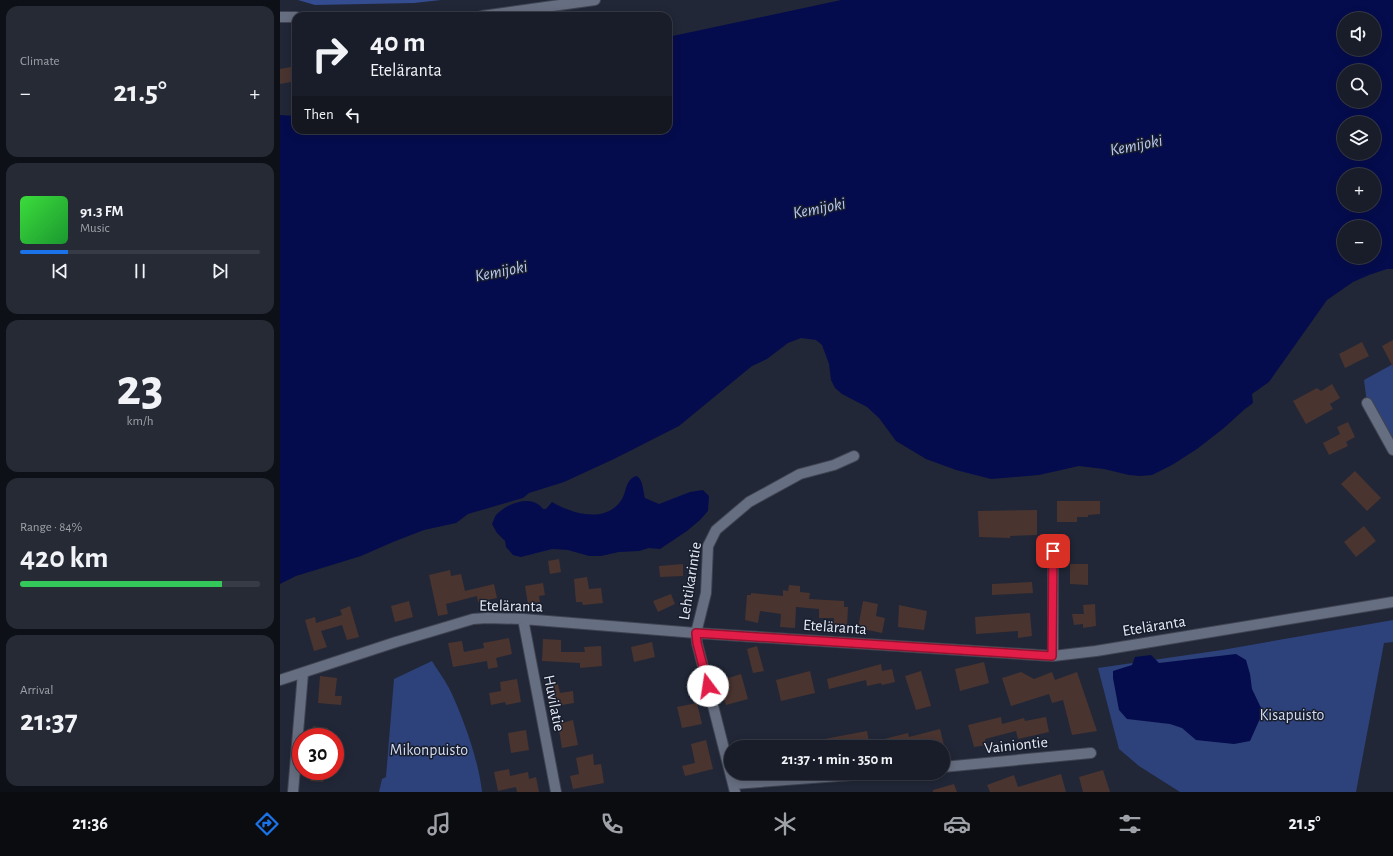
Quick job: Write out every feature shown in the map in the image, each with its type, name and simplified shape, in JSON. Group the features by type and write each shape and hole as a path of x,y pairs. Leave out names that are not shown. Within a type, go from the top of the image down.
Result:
{"street":[{"path":"510,12 595,0"},
{"path":"280,17 292,17"},
{"path":"1367,403 1393,450"},
{"name":"Lehtikarintie","path":"734,788 697,643 696,633 706,593 708,546 716,530 749,502 800,474 834,465 854,456"},
{"path":"1052,656 1053,551"},
{"name":"Eteläranta","path":"280,680 396,642 473,619 487,618 523,619 696,633 1052,656 1096,651 1393,602"},
{"name":"Huvilatie","path":"523,619 556,792"},
{"path":"293,792 303,673"},
{"name":"Vainiontie","path":"950,766 1091,753"},
{"path":"734,788 812,780"}],"green space":[{"path":"1393,364 1393,447 1367,403 1364,380"},
{"name":"Kisapuisto","path":"1393,620 1393,642 1384,643 1356,792 1180,792 1139,766 1119,749 1098,668 1222,650"},
{"name":"Mikonpuisto","path":"432,661 449,688 461,715 478,768 482,792 379,792 382,779 386,777 394,679"}],"shaded area":[{"path":"298,0 441,0 414,3 315,5"}],"water":[{"name":"Kemijoki","path":"841,0 1393,0 1393,269 1387,269 1353,282 1327,300 1269,382 1252,394 1253,403 1197,449 1172,465 1152,475 1140,476 1079,466 1039,475 991,479 956,470 926,459 896,441 879,418 867,407 842,394 835,388 831,380 829,364 822,345 816,340 801,338 788,343 767,359 752,366 679,426 614,459 564,482 529,493 523,498 468,514 456,523 424,530 361,556 296,576 280,584 280,115 292,116 292,134 672,134 672,36"},
{"path":"636,476 640,479 645,498 659,504 690,492 703,490 709,496 708,511 687,531 660,549 649,548 639,551 619,552 601,556 589,556 568,550 552,549 521,557 513,555 506,547 505,541 497,533 492,524 496,515 503,509 514,503 527,501 538,504 543,509 546,509 552,502 579,513 599,514 608,512 616,507 624,496 628,483"},
{"path":"1236,654 1246,660 1252,689 1263,712 1250,741 1234,744 1196,740 1182,728 1170,724 1127,719 1119,710 1113,671 1132,665 1135,657 1151,655 1159,663"}],"building":[{"path":"292,67 292,82 280,84 280,69"},
{"path":"1393,340 1393,367 1382,346"},
{"path":"1362,342 1369,356 1345,368 1339,354"},
{"path":"1332,384 1340,398 1330,404 1333,409 1306,424 1293,401 1317,388 1321,391"},
{"path":"1348,422 1355,437 1346,442 1348,446 1329,455 1323,443 1340,434 1337,427"},
{"path":"1355,471 1381,498 1367,511 1341,484"},
{"path":"1057,501 1100,501 1100,514 1088,515 1088,517 1077,517 1077,522 1057,522"},
{"path":"1037,510 1037,535 1010,536 1010,538 979,537 978,511"},
{"path":"1364,526 1376,541 1356,557 1344,542"},
{"path":"559,559 561,572 550,574 548,561"},
{"path":"683,564 683,576 660,577 659,566"},
{"path":"1070,564 1088,564 1088,585 1070,584"},
{"path":"450,570 451,576 461,574 465,591 494,584 497,598 478,602 477,596 446,604 448,614 438,616 429,575"},
{"path":"587,577 589,589 601,588 603,603 583,605 582,602 576,602 574,579"},
{"path":"1032,582 1033,593 992,595 992,584"},
{"path":"543,583 545,595 539,596 540,602 528,604 525,586"},
{"path":"789,585 800,586 800,592 810,593 809,599 844,601 844,607 848,607 847,628 833,627 834,618 819,618 819,609 796,607 795,628 780,627 781,614 760,611 758,623 745,620 747,595 751,595 751,593 783,596 783,590 788,591"},
{"path":"671,594 675,604 658,612 653,601"},
{"path":"409,601 413,617 395,622 391,606"},
{"path":"863,601 878,604 876,616 885,618 882,633 858,628"},
{"path":"1095,604 1096,626 1083,628 1083,624 1074,625 1072,614 1084,614 1083,605"},
{"path":"899,605 927,611 924,630 898,627"},
{"path":"350,606 359,637 347,640 342,625 321,631 327,647 314,651 305,620 315,617 316,623 342,615 340,610"},
{"path":"1030,613 1032,636 1018,638 1018,631 976,634 975,617"},
{"path":"509,638 512,654 496,658 498,667 488,669 487,661 453,667 448,643 462,641 464,652 484,648 483,643"},
{"path":"543,639 561,640 561,652 585,652 584,647 601,646 602,666 580,668 580,663 542,661"},
{"path":"652,642 655,657 634,662 631,647"},
{"path":"757,646 764,671 753,673 747,649"},
{"path":"984,662 989,683 960,691 955,669"},
{"path":"881,664 882,671 892,669 895,682 867,686 866,680 829,689 827,679"},
{"path":"810,671 815,693 781,701 776,680"},
{"path":"921,671 931,706 916,710 905,676"},
{"path":"1021,672 1034,679 1052,672 1055,680 1077,672 1097,731 1072,735 1063,700 1052,703 1049,694 1011,706 1002,678"},
{"path":"741,674 748,699 726,705 719,681"},
{"path":"320,676 337,678 335,696 342,696 341,705 318,703"},
{"path":"517,679 521,702 506,705 505,702 491,705 489,693 501,691 500,682"},
{"path":"558,684 560,693 573,691 574,703 550,707 547,686"},
{"path":"697,703 702,724 682,728 677,707"},
{"path":"1001,717 1002,724 1024,718 1025,721 1046,717 1049,732 1018,739 1016,731 985,739 986,745 974,747 968,725"},
{"path":"573,720 578,745 562,748 558,724"},
{"path":"313,726 328,728 313,728"},
{"path":"940,729 943,740 884,739 908,733 909,737"},
{"path":"526,730 529,750 511,753 508,733"},
{"path":"867,731 869,740 819,740"},
{"path":"706,740 713,769 685,776 682,766 695,763 691,744"},
{"path":"593,754 594,765 601,764 604,783 573,789 570,776 579,774 576,758"},
{"path":"509,769 510,776 528,772 529,779 536,777 539,792 517,792 516,787 498,791 494,772"},
{"path":"1103,770 1110,792 1083,792 1079,777"},
{"path":"1061,774 1066,792 990,792 987,785 1014,775 1018,787"},
{"path":"310,780 323,780 323,782"},
{"path":"954,784 957,792 933,792 933,790"}],"route":[{"path":"708,686 697,643 696,633 1052,656 1053,551"}]}
